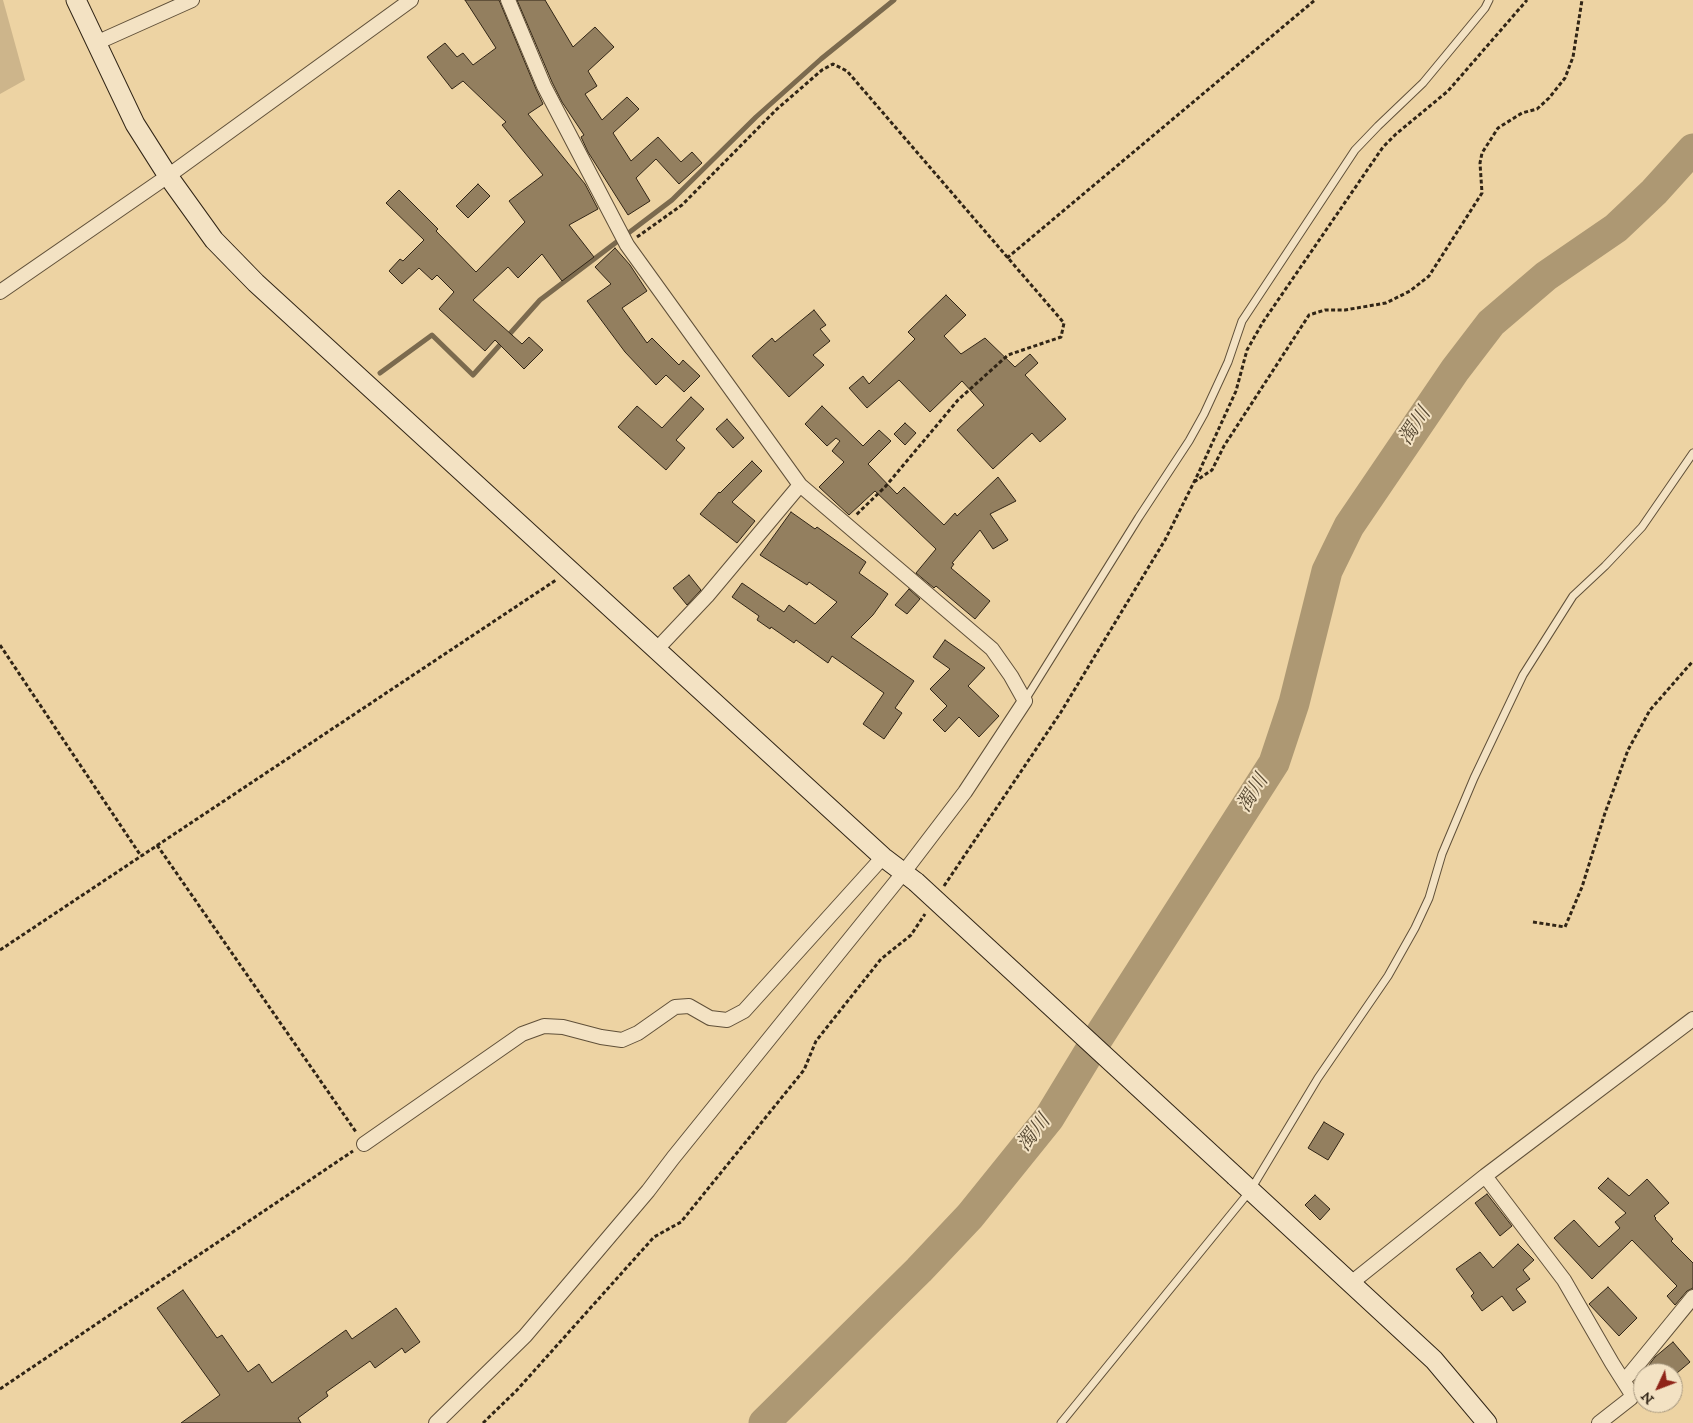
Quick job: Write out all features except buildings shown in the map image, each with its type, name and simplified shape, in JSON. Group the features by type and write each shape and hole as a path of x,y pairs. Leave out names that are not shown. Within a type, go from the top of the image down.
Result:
{"street":[{"path":"76,0 136,124 168,176 214,240 256,284 883,856 910,877 1351,1283 1434,1360 1487,1423"},
{"path":"96,42 192,0"},
{"path":"0,292 168,176 411,0"},
{"path":"436,1423 525,1336 910,877 1025,701 1011,676 992,649 800,485 626,245 544,86 508,0"},
{"path":"656,650 707,596 800,485"},
{"path":"364,1144 522,1034 544,1026 563,1027 622,1040 638,1033 675,1007 689,1006 710,1018 727,1020 744,1011 883,856"},
{"path":"1351,1283 1485,1176 1693,1019"},
{"path":"1485,1176 1564,1280 1632,1393 1630,1398 1598,1423"},
{"path":"1623,1380 1693,1297"}],"lane":[{"path":"1025,701 1134,525 1189,441 1228,362 1242,321 1306,223 1355,150 1424,83 1485,8 1489,0"},
{"path":"1061,1423 1250,1191 1318,1078 1388,976 1415,928 1429,898 1442,854 1474,778 1523,675 1573,596 1642,527 1693,453"}],"path":[{"path":"1007,258 1315,0"},
{"path":"1194,482 1212,470 1224,446 1309,315 1325,310 1345,310 1386,303 1410,291 1429,276 1482,193 1480,163 1482,153 1498,128 1522,114 1537,109 1549,98 1565,78 1573,57 1582,0"},
{"path":"626,245 682,204 777,109 822,70 833,64 847,71 1064,323 1060,337 1008,355 958,400 885,487 846,524"},
{"path":"0,950 569,571"},
{"path":"0,645 141,856"},
{"path":"1533,922 1565,927 1582,887 1605,813 1628,750 1650,710 1693,661"},
{"path":"0,1389 364,1144 157,845"}],"shaded area":[{"path":"0,0 3,0 25,80 0,94"}],"waterway":[{"path":"380,373 432,335 473,375 540,300 672,200 756,117 821,59 894,0"},
{"name":"濁川","path":"764,1423 919,1270 970,1216 1049,1118 1274,763 1294,703 1327,571 1349,526 1455,370 1491,323 1546,276 1616,228 1654,192 1693,149"}]}
